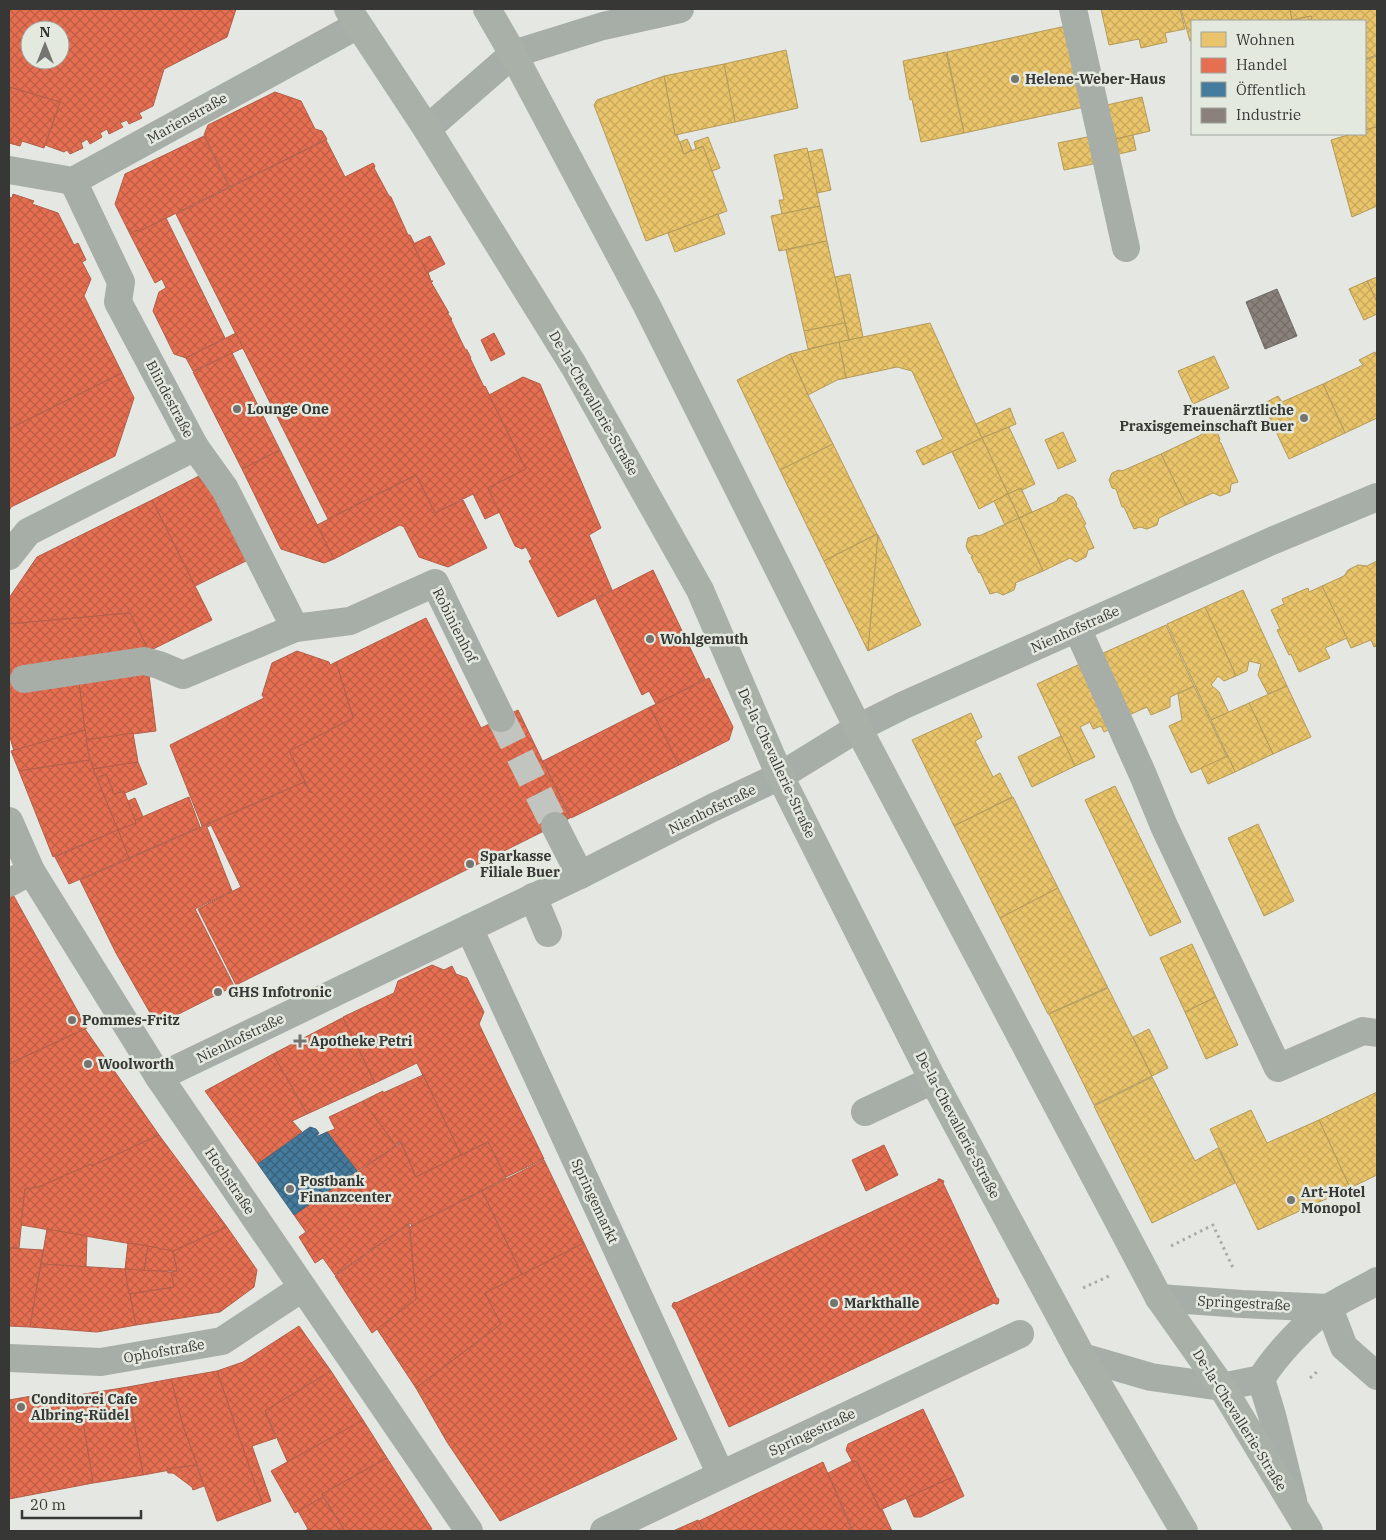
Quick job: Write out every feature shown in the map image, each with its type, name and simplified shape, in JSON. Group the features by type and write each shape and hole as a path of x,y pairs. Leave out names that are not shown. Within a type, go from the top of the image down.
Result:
{"main road":[{"name":"De-la-Chevallerie-Straße","path":"487,9 513,54 647,306 858,728 1159,1298 1222,1386 1309,1531"},
{"name":"De-la-Chevallerie-Straße","path":"353,17 427,129 574,366 700,590 780,776 933,1080 1082,1357 1184,1531"}],"street":[{"path":"427,129 513,54 604,26 680,9"},
{"path":"1073,9 1126,248"},
{"name":"Marienstraße","path":"73,181 353,17"},
{"path":"9,170 73,181"},
{"name":"Blindestraße","path":"9,556 28,532 195,447 118,302 121,282 73,181"},
{"path":"195,447 224,489 295,628"},
{"name":"Nienhofstraße","path":"159,1078 580,875 780,776 858,728 904,705 1274,540 1377,497"},
{"name":"Robinienhof","path":"24,679 144,661 183,675 295,628 350,621 435,583 502,718"},
{"path":"1077,628 1164,826 1278,1068 1363,1032 1377,1033"},
{"name":"Hochstraße","path":"9,820 20,877 469,1531"},
{"path":"555,826 580,875"},
{"path":"533,897 548,933"},
{"name":"Springemarkt","path":"469,928 721,1475"},
{"path":"865,1112 933,1080"},
{"name":"Springestraße","path":"1260,1379 1270,1364 1306,1326 1328,1308 1377,1281"},
{"name":"Ophofstraße","path":"9,1358 101,1362 222,1341 302,1288"},
{"name":"Springestraße","path":"1159,1298 1328,1308"},
{"path":"1328,1308 1344,1347 1377,1376"},
{"name":"Springestraße","path":"604,1531 1020,1334"},
{"path":"1082,1357 1151,1377 1222,1386 1260,1379 1272,1416 1295,1508"}],"building: Wohnen":[{"path":"1101,9 1180,9 1185,29 1165,33 1167,42 1141,48 1139,39 1109,45"},
{"path":"1181,9 1290,9 1292,20 1191,20 1190,41"},
{"path":"1290,9 1377,9 1377,55 1366,59 1366,20 1312,20 1311,16 1292,20"},
{"path":"1311,16 1312,20 1292,20"},
{"name":"Helene-Weber-Haus","path":"1066,26 1084,107 964,133 947,52"},
{"path":"786,50 798,108 735,122 724,64"},
{"path":"946,52 964,133 921,142 912,99 910,100 903,61"},
{"path":"1377,56 1377,127 1366,130 1366,60"},
{"path":"724,64 735,122 675,135 664,76"},
{"path":"664,76 675,135 677,135 684,154 703,146 727,211 646,241 594,105 597,100"},
{"path":"1142,97 1150,131 1116,139 1107,105"},
{"path":"1377,127 1377,206 1352,217 1331,140 1348,135 1366,135 1366,130"},
{"path":"1133,135 1136,150 1119,154 1116,139"},
{"path":"1092,136 1098,163 1064,170 1058,143"},
{"path":"708,137 720,168 712,171 703,146 696,149 694,142"},
{"path":"687,139 692,150 684,154 680,142"},
{"path":"807,148 820,206 782,214 779,200 784,200 774,155"},
{"path":"822,149 831,190 817,193 808,152"},
{"path":"820,206 827,241 779,251 771,216"},
{"path":"718,214 725,234 675,252 668,233"},
{"path":"827,241 845,323 804,331 786,250"},
{"path":"850,274 863,337 849,340 835,277"},
{"path":"1377,277 1377,302 1367,281"},
{"path":"1367,281 1377,302 1377,314 1364,320 1349,289"},
{"path":"845,323 849,340 808,349 804,331"},
{"path":"930,323 982,438 923,465 916,451 943,439 912,371 897,367 846,378 839,342"},
{"path":"839,342 846,378 837,380 808,395 790,354"},
{"path":"1375,352 1377,358 1377,418 1345,433 1323,384 1363,365 1359,360"},
{"path":"790,354 833,444 780,470 737,380"},
{"path":"1214,356 1229,388 1193,404 1178,371"},
{"name":"Frauenärztliche Praxisgemeinschaft Buer","path":"1323,384 1345,433 1289,459 1263,404 1278,396 1282,402"},
{"path":"1010,408 1016,424 982,438 976,424"},
{"path":"1009,427 1035,484 1008,494 982,438"},
{"path":"1209,429 1217,432 1220,439 1219,442 1238,482 1231,484 1230,492 1220,496 1213,493 1186,505 1161,454 1201,435 1202,432"},
{"path":"1063,432 1076,461 1058,469 1045,440"},
{"path":"982,438 1008,494 979,509 952,452"},
{"path":"833,444 877,534 824,561 780,470"},
{"path":"1161,454 1186,505 1159,518 1157,525 1147,529 1140,527 1134,529 1124,507 1122,507 1116,489 1112,488 1109,480 1112,473 1119,470 1122,471"},
{"path":"1021,488 1032,512 1019,518 1008,494"},
{"path":"1008,494 1019,518 1005,525 994,501"},
{"path":"1066,494 1073,497 1077,504 1076,507 1086,524 1084,525 1094,548 1088,550 1086,557 1076,562 1070,558 1043,571 1019,518 1057,501 1058,498"},
{"path":"1019,518 1043,571 1015,583 1014,590 1003,595 997,592 990,594 971,557 973,556 969,553 966,546 968,538 976,535 979,536"},
{"path":"878,535 868,651 824,561"},
{"path":"878,535 921,625 868,651"},
{"path":"1377,561 1377,646 1374,647 1371,640 1351,648 1322,586 1344,576 1348,570 1358,565 1367,566"},
{"path":"1322,586 1347,638 1325,648 1330,658 1299,672 1277,630 1280,629 1271,610 1284,604 1282,599 1308,588 1309,592"},
{"path":"1243,590 1287,686 1268,694 1258,675 1261,664 1249,661 1247,671 1236,676 1205,607"},
{"path":"1205,607 1236,676 1224,681 1218,676 1211,685 1219,692 1229,713 1211,720 1167,624"},
{"path":"1166,625 1194,686 1170,697 1170,707 1151,715 1147,707 1129,715 1101,654"},
{"path":"1082,663 1112,728 1104,732 1101,726 1093,729 1090,722 1080,727 1095,757 1075,766 1037,684"},
{"path":"1194,686 1227,757 1191,773 1169,726 1182,720 1178,694"},
{"path":"1287,686 1311,737 1273,754 1249,703"},
{"path":"1249,703 1273,754 1235,772 1211,720"},
{"path":"971,713 982,737 975,741 993,777 1000,773 1012,797 954,826 912,740"},
{"path":"1061,736 1075,766 1032,787 1018,757"},
{"path":"1228,756 1235,772 1208,784 1201,768"},
{"path":"1115,786 1181,922 1150,936 1085,800"},
{"path":"1013,797 1058,888 1000,918 954,826"},
{"path":"1258,824 1294,901 1264,916 1228,838"},
{"path":"1058,888 1108,987 1048,1014 1000,918"},
{"path":"1192,944 1216,997 1185,1012 1160,958"},
{"path":"1108,988 1152,1076 1094,1105 1049,1014"},
{"path":"1216,997 1238,1045 1206,1059 1185,1012"},
{"path":"1149,1029 1168,1068 1152,1076 1133,1037"},
{"path":"1152,1077 1195,1161 1218,1148 1235,1183 1152,1223 1094,1106"},
{"path":"1377,1092 1377,1175 1350,1188 1319,1120"},
{"path":"1251,1110 1267,1143 1319,1120 1350,1188 1258,1230 1210,1129"}],"building: Handel":[{"path":"9,9 236,9 227,37 164,69 153,106 139,113 142,118 129,124 127,120 120,123 123,127 109,134 107,129 100,133 102,137 90,144 87,139 81,143 83,148 70,154 67,150 64,152 45,145 60,102 9,87"},
{"path":"9,87 60,102 44,148 22,141 20,146 9,143"},
{"path":"275,92 301,101 315,129 322,131 327,139 230,187 204,135 208,125"},
{"path":"204,136 229,187 138,232 137,230 130,234 115,204 125,174"},
{"path":"326,140 345,177 373,163 375,166 374,168 391,197 431,281 433,281 431,282 449,313 447,313 452,319 465,349 526,469 488,488 500,512 485,519 473,494 435,513 416,475 328,519 176,214"},
{"path":"13,194 34,201 32,204 58,213 74,245 78,243 86,260 82,262 91,279 84,296 122,373 9,429 9,197 12,198"},
{"path":"166,218 225,338 186,358 174,354 153,311 159,292 166,288 162,279 155,283 130,234"},
{"path":"430,236 445,264 427,273 413,244"},
{"path":"236,333 243,348 193,371 186,358"},
{"path":"494,333 505,354 491,361 481,340"},
{"path":"232,353 280,450 242,469 193,372"},
{"path":"122,373 134,398 115,456 11,507 9,511 9,429"},
{"path":"523,377 540,384 601,528 589,535 612,590 558,617 529,561 532,559 526,547 522,549 515,546 488,488 526,469 489,395"},
{"path":"280,450 334,559 324,563 281,549 242,469"},
{"path":"203,474 246,561 195,586 152,500"},
{"path":"416,475 435,513 463,500 487,548 448,567 419,557 404,527 400,525 334,559 317,525"},
{"path":"152,500 212,620 149,651 130,613 9,624 9,598 37,557"},
{"name":"Wohlgemuth","path":"653,570 705,679 656,704 649,691 642,695 596,599"},
{"path":"130,613 149,651 52,670 9,674 9,624"},
{"path":"426,618 481,728 518,710 570,818 236,985 198,909 241,887 211,825 207,827 206,825 304,782 311,793 289,751 353,718 336,662"},
{"path":"297,651 329,662 330,665 336,662 353,718 289,751 311,793 304,782 202,826 170,745 264,698 262,695 272,663"},
{"path":"148,667 156,731 86,740 79,683"},
{"path":"22,672 79,683 85,730 14,751 9,734 9,674"},
{"path":"709,678 733,727 729,740 679,765 650,707"},
{"path":"650,707 679,765 571,818 543,761"},
{"path":"85,730 90,760 19,771 11,751"},
{"path":"133,733 138,762 93,769 86,740"},
{"path":"90,760 118,830 53,857 19,771"},
{"path":"138,762 147,784 125,793 124,791 114,794 106,774 97,778 93,769"},
{"path":"106,774 114,794 124,791 136,823 118,830 97,778"},
{"path":"189,797 200,827 129,858 118,830 136,823 135,820"},
{"path":"135,798 143,817 135,820 128,801"},
{"path":"206,825 232,891 195,909 234,986 157,1025 116,953 80,880"},
{"path":"118,830 129,858 69,884 55,857"},
{"path":"11,891 87,1028 9,1064 9,892"},
{"path":"432,965 444,970 452,966 456,974 467,978 484,1012 479,1024 544,1159 506,1177 488,1142 461,1155 417,1063 375,1083 343,1017 394,993 398,981"},
{"path":"342,1018 375,1083 307,1114 273,1054"},
{"path":"85,1029 159,1135 92,1166 91,1164 39,1187 25,1189 19,1248 9,1248 9,1064"},
{"path":"273,1054 307,1114 292,1121 302,1132 258,1164 205,1091"},
{"path":"423,1075 461,1155 416,1177 401,1142 395,1145 363,1101"},
{"path":"363,1101 396,1146 357,1171 327,1132 335,1129 329,1117"},
{"path":"159,1135 227,1227 173,1251 21,1225 25,1189 39,1187 91,1164 92,1166"},
{"path":"488,1142 506,1178 412,1226 410,1223 335,1275 323,1258 315,1263 299,1237 306,1232 294,1215 401,1143 416,1177"},
{"path":"884,1145 898,1175 866,1191 852,1160"},
{"path":"544,1160 584,1243 522,1275 482,1191"},
{"name":"Markthalle","path":"938,1179 944,1181 943,1183 996,1298 999,1300 998,1304 994,1303 729,1427 672,1306 673,1303 938,1181"},
{"path":"482,1191 522,1275 485,1293 501,1324 416,1388 377,1329 416,1299 410,1227"},
{"path":"409,1224 416,1299 372,1333 335,1276"},
{"path":"227,1227 257,1270 254,1287 220,1312 136,1325 129,1294 174,1287 171,1272 177,1271 173,1251"},
{"path":"47,1229 87,1236 86,1267 41,1264"},
{"path":"128,1243 148,1246 144,1271 125,1269"},
{"path":"584,1243 677,1439 500,1521 447,1442 416,1388 501,1324 485,1293"},
{"path":"148,1246 173,1251 177,1271 144,1271"},
{"path":"9,1248 43,1250 30,1327 9,1326"},
{"path":"41,1264 125,1269 136,1325 97,1332 30,1327"},
{"path":"125,1269 171,1272 174,1287 129,1294"},
{"path":"299,1326 331,1371 265,1411 276,1438 252,1446 271,1501 263,1504 217,1371 243,1362"},
{"path":"217,1371 263,1504 218,1521 183,1426 171,1379"},
{"path":"331,1371 363,1420 288,1463 265,1411"},
{"path":"171,1379 183,1426 197,1465 143,1475 128,1387"},
{"path":"128,1387 143,1475 93,1483 78,1395"},
{"path":"32,1396 32,1404 79,1397 93,1483 9,1499 9,1400"},
{"path":"923,1409 955,1476 880,1510 857,1462 852,1461 846,1450 848,1444"},
{"path":"363,1420 387,1458 322,1494 323,1497 295,1513 271,1471"},
{"path":"387,1458 432,1529 427,1531 345,1531 322,1494"},
{"path":"852,1461 857,1462 892,1531 853,1531 828,1473"},
{"path":"823,1462 852,1531 703,1531 699,1521"},
{"path":"196,1465 204,1486 193,1490 192,1487 173,1473 168,1473 167,1471 167,1469"},
{"path":"955,1476 964,1496 921,1517 914,1517 906,1498"},
{"path":"323,1497 345,1531 305,1531 308,1529 298,1511"},
{"path":"698,1520 703,1531 673,1531"}],"building: Öffentlich":[{"path":"310,1127 316,1129 319,1133 316,1137 327,1132 357,1171 294,1215 258,1164"}],"building: Industrie":[{"path":"1277,289 1297,336 1265,349 1246,302"}],"tunnel":[{"path":"501,718 555,826"}],"place":[{"name":"Helene-Weber-Haus","path":"1015,79"},
{"name":"Lounge One","path":"237,409"},
{"name":"Frauenärztliche Praxisgemeinschaft Buer","path":"1304,418"},
{"name":"Wohlgemuth","path":"650,639"},
{"name":"Sparkasse Filiale Buer","path":"470,864"},
{"name":"GHS Infotronic","path":"218,992"},
{"name":"Pommes-Fritz","path":"72,1020"},
{"name":"Apotheke Petri","path":"300,1041"},
{"name":"Woolworth","path":"88,1064"},
{"name":"Postbank Finanzcenter","path":"290,1189"},
{"name":"Art-Hotel Monopol","path":"1291,1200"},
{"name":"Markthalle","path":"834,1303"},
{"name":"Conditorei Cafe Albring-Rüdel","path":"21,1407"}]}
